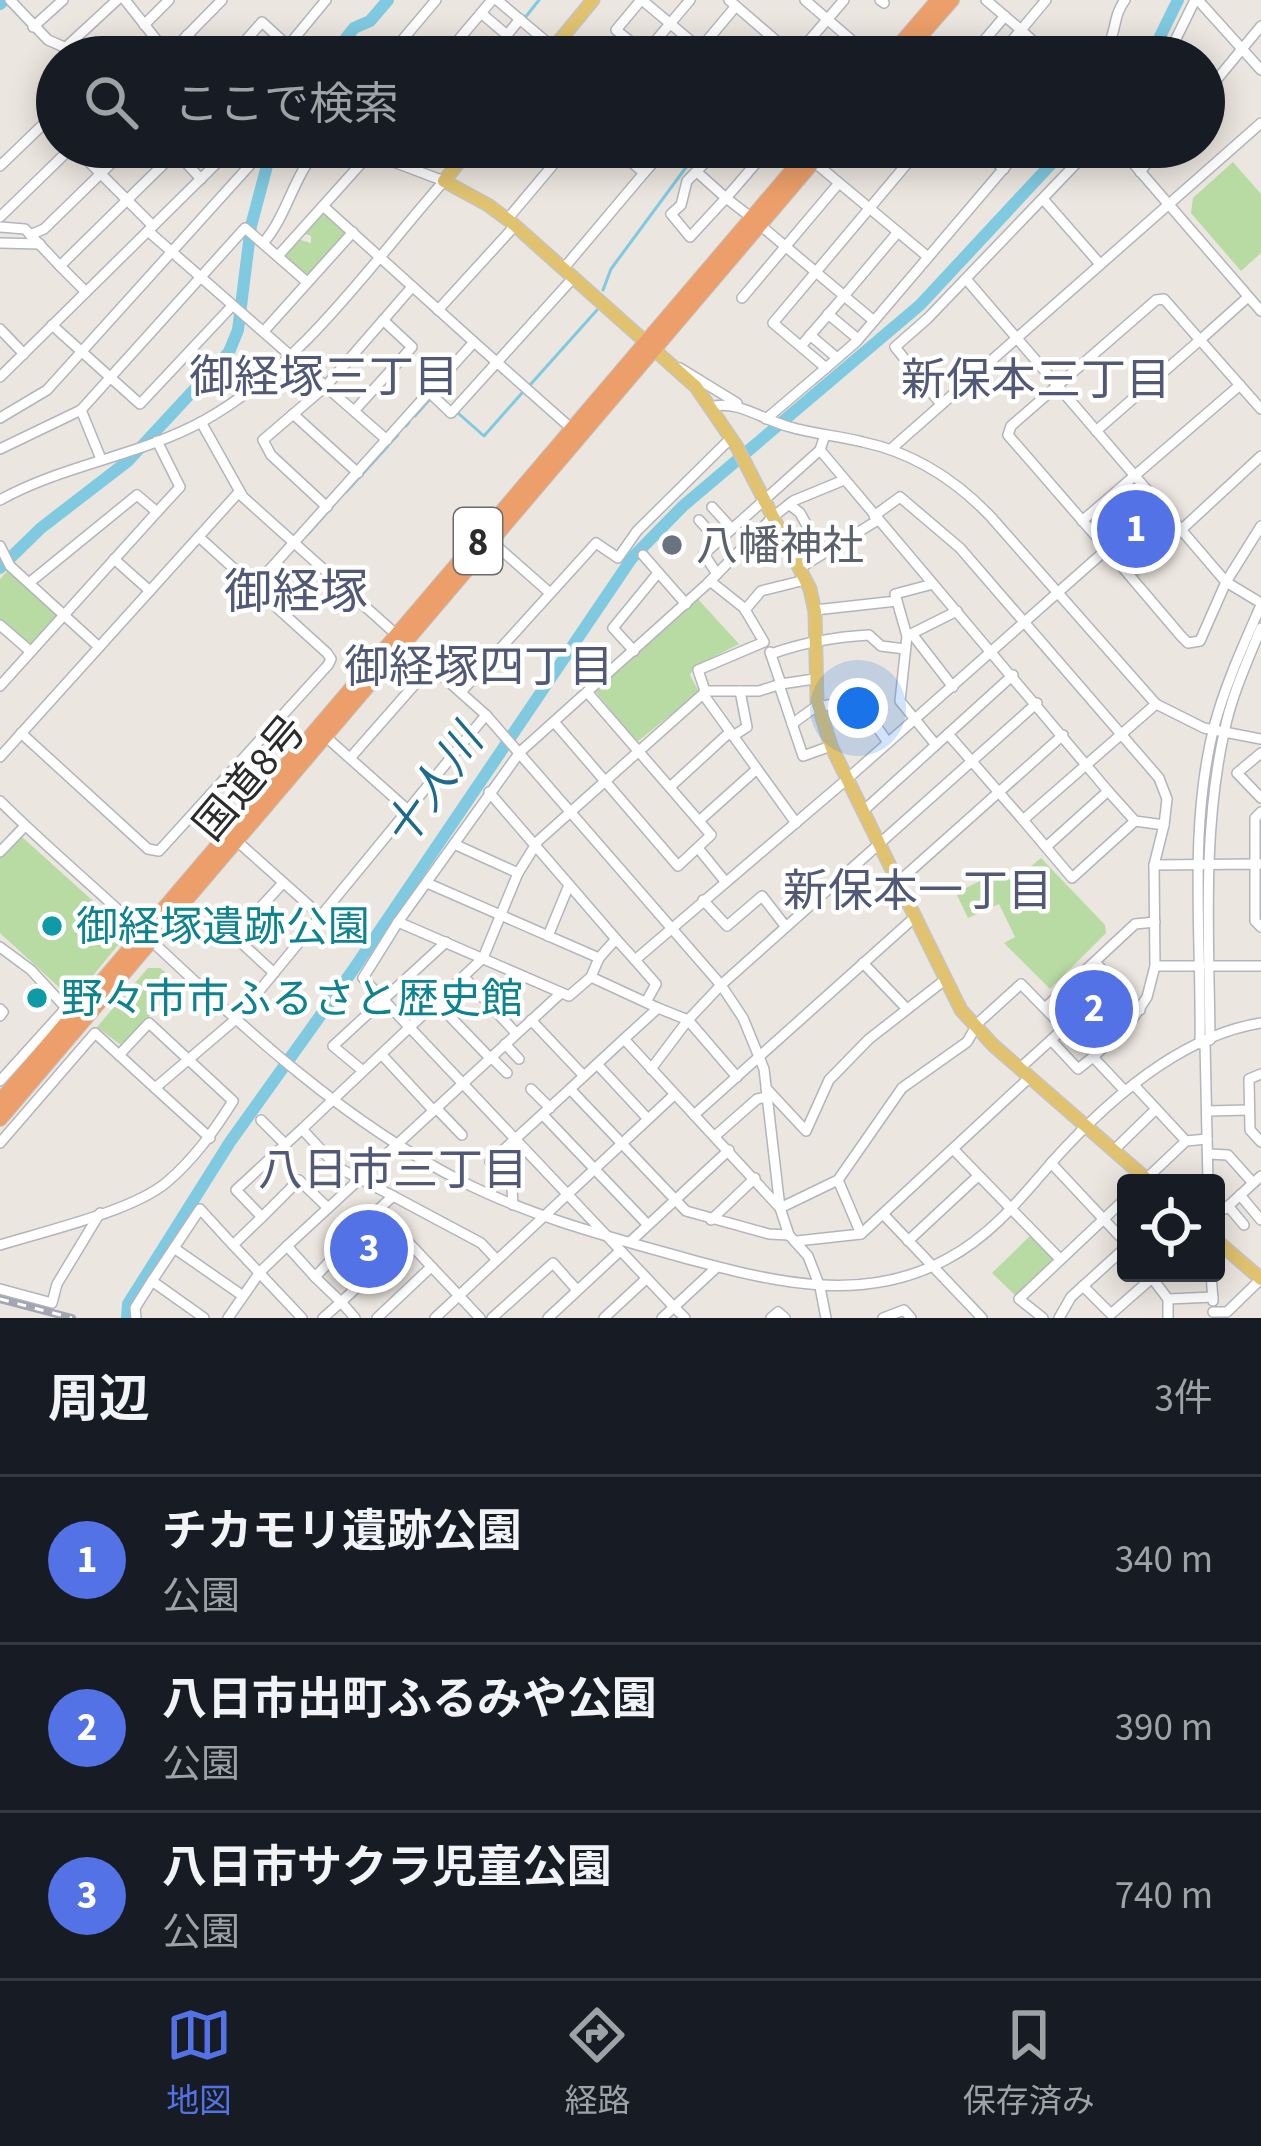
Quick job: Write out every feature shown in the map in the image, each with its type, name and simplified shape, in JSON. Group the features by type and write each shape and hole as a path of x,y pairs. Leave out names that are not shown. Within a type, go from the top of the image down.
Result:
{"highway":[{"path":"907,36 938,0"},
{"path":"920,36 952,0"},
{"name":"国道8号","path":"0,1119 147,938 401,640 491,542 795,168"},
{"name":"国道8号","path":"0,1101 238,842 572,429 651,346"}],"main road":[{"path":"562,36 588,2"},
{"path":"454,168 444,181 511,222 675,365 710,407 804,571 815,610 818,706 831,746 961,1010 977,1030 1138,1174"},
{"path":"1225,1248 1261,1279"}],"street":[{"path":"33,27 63,0"},
{"path":"79,36 121,0 153,36"},
{"path":"144,25 169,0"},
{"path":"187,35 222,0"},
{"path":"296,36 326,0"},
{"path":"406,36 436,0"},
{"path":"462,36 494,0 536,36"},
{"path":"623,36 616,30 642,0 685,36"},
{"path":"659,36 690,0"},
{"path":"805,0 846,36"},
{"path":"813,36 844,0"},
{"path":"986,0 1027,36"},
{"path":"1016,36 1046,0"},
{"path":"1115,36 1125,0"},
{"path":"1178,36 1197,0 1261,70"},
{"path":"12,2 46,36"},
{"path":"714,36 732,3 771,36"},
{"path":"481,13 507,35 521,20"},
{"path":"988,36 1005,16"},
{"path":"250,36 262,22 277,36"},
{"path":"1225,70 1261,26"},
{"path":"1225,155 1261,123"},
{"path":"0,166 36,135"},
{"path":"2,211 50,168"},
{"path":"94,168 200,278 387,440"},
{"path":"30,235 44,229 106,168"},
{"path":"60,266 158,168"},
{"path":"192,168 201,178"},
{"path":"2,371 211,168"},
{"path":"0,418 47,390 247,168"},
{"path":"255,237 273,231 301,168"},
{"path":"278,256 354,168"},
{"path":"0,500 56,473 201,422 249,391 291,354 444,181 414,168"},
{"path":"438,310 512,229 510,216 550,168"},
{"path":"640,168 644,173"},
{"path":"430,393 452,413 569,273 648,168"},
{"path":"702,168 687,181 681,205 671,214 690,237 752,168"},
{"path":"824,168 928,257"},
{"path":"826,368 773,323 903,168"},
{"path":"940,403 895,347 1072,168"},
{"path":"1137,168 1261,311"},
{"path":"1140,172 1143,168"},
{"path":"890,449 1211,168"},
{"path":"768,420 858,340 1004,169"},
{"path":"698,173 874,321"},
{"path":"742,298 839,182"},
{"path":"1043,199 1100,264"},
{"path":"323,206 572,429"},
{"path":"0,227 18,227 30,235 86,292"},
{"path":"1,446 81,410 244,228 307,282"},
{"path":"264,331 353,232"},
{"path":"801,346 898,232"},
{"path":"0,243 40,244"},
{"path":"966,280 1226,582 1261,604 1219,731 1204,865 1208,1174"},
{"path":"327,506 271,455 263,440 326,386 412,287"},
{"path":"1096,431 1248,297"},
{"path":"1261,409 1164,299 1156,300 1055,384 1011,426 1008,435 1188,643 1200,641 1226,582 1261,526"},
{"path":"52,325 140,404 238,312"},
{"path":"828,314 858,340"},
{"path":"354,411 412,347 383,320"},
{"path":"0,329 24,354"},
{"path":"810,335 837,358"},
{"path":"254,587 475,343"},
{"path":"675,365 746,410"},
{"path":"1082,521 1240,385"},
{"path":"710,407 728,404 790,428 890,449 937,472 968,494 1156,704 1180,719 1261,739"},
{"path":"81,410 101,459"},
{"path":"293,414 358,473"},
{"path":"201,422 239,492 502,730 721,985 743,1018 758,1056 767,1093 780,1208 820,1287 826,1318"},
{"path":"825,435 820,451 704,554 713,578 745,610 771,654 803,756 831,746"},
{"path":"0,686 180,487 154,442"},
{"path":"460,692 596,543 618,558 638,531 734,443"},
{"path":"820,451 1135,821 1164,825"},
{"path":"1181,530 1261,456"},
{"path":"685,1318 363,978 517,749 555,723 773,517 789,504 844,480"},
{"path":"0,757 239,492"},
{"path":"29,583 137,495 157,512"},
{"path":"745,610 761,591 804,571 900,496 960,548 1160,778 1167,799 1154,865 1155,966 1140,1010 1078,1069 1051,1040"},
{"path":"789,504 800,513 815,540 804,571"},
{"path":"712,508 732,529"},
{"path":"699,520 718,541"},
{"path":"21,734 148,849 158,851 330,662 327,653 199,537"},
{"path":"491,542 550,593"},
{"path":"634,960 1107,549"},
{"path":"3,553 99,646"},
{"path":"643,554 686,604"},
{"path":"115,559 150,591"},
{"path":"634,651 613,628 658,573"},
{"path":"933,584 895,594 909,635 953,687"},
{"path":"815,610 897,601"},
{"path":"935,745 900,701 905,649 909,635 957,611"},
{"path":"0,625 30,652"},
{"path":"1219,731 1261,628"},
{"path":"771,654 815,639 825,642 869,634 881,646 905,649"},
{"path":"764,642 698,670 704,693 796,823"},
{"path":"351,757 431,666"},
{"path":"862,812 1013,675"},
{"path":"262,1217 236,1190 482,958 518,873 535,846 570,810 704,693 814,679"},
{"path":"670,787 732,734 747,727 740,691"},
{"path":"555,723 678,866 698,848 711,836 588,693"},
{"path":"792,724 818,706 848,703 868,717 888,743"},
{"path":"651,1069 721,985 1037,704"},
{"path":"1023,820 1156,704"},
{"path":"154,1088 236,1019 486,715"},
{"path":"948,734 1072,878 1135,821"},
{"path":"898,882 1063,735"},
{"path":"326,737 408,810"},
{"path":"1261,753 1237,773 1261,798"},
{"path":"699,820 757,769"},
{"path":"1046,847 1108,791"},
{"path":"489,792 656,984 646,1002"},
{"path":"0,801 294,1071 397,1144 543,1217 717,1267 820,1287 897,1282 955,1255 1011,1210 1086,1126 1129,1088 1205,1042 1261,1023"},
{"path":"1259,921 1255,818 1261,812"},
{"path":"0,852 25,826"},
{"path":"238,842 321,916"},
{"path":"454,844 518,873"},
{"path":"698,848 724,880"},
{"path":"1154,865 1258,864"},
{"path":"274,973 234,936 283,883"},
{"path":"427,883 599,958"},
{"path":"548,936 569,886"},
{"path":"703,899 727,926 762,896 786,927"},
{"path":"694,1115 915,917"},
{"path":"398,922 569,996 591,977 599,958 616,939"},
{"path":"1046,1008 1135,924 1154,922"},
{"path":"363,1071 333,1046 446,942"},
{"path":"0,948 31,970 66,1008 0,1081"},
{"path":"1095,962 1140,1010"},
{"path":"863,963 907,1009"},
{"path":"1155,966 1261,966"},
{"path":"464,977 516,1033"},
{"path":"591,977 688,1020 737,1077"},
{"path":"767,1093 806,1131 829,1080 868,1039 946,979"},
{"path":"570,1088 686,1211 793,1238 861,1234 954,1150 1064,1028 1022,984 979,1023 967,1042 902,1088 838,1180 780,1208"},
{"path":"248,1318 231,1313 260,1272 561,993"},
{"path":"437,1003 507,1073"},
{"path":"513,1205 512,1188 490,1162 658,1008"},
{"path":"531,1020 584,1076"},
{"path":"1,1239 100,1213 164,1184 210,1138 232,1101 149,1023 119,1055"},
{"path":"0,1143 95,1033 210,1138"},
{"path":"624,1039 780,1208"},
{"path":"505,1044 519,1059"},
{"path":"382,1055 462,1135"},
{"path":"1093,1057 1156,1109 1186,1142"},
{"path":"597,1064 648,1119"},
{"path":"1261,1074 1249,1079 1250,1130 1261,1142"},
{"path":"531,1089 595,1169 648,1225"},
{"path":"716,1136 767,1093"},
{"path":"435,1318 674,1095"},
{"path":"1113,1150 1156,1109"},
{"path":"1207,1111 1249,1109"},
{"path":"261,1120 285,1144"},
{"path":"302,1129 337,1167 481,1243 497,1260"},
{"path":"1154,1174 1186,1142 1208,1139"},
{"path":"630,1243 729,1150"},
{"path":"954,1150 1060,1259"},
{"path":"1208,1154 1228,1155 1257,1179 1225,1205"},
{"path":"1051,1163 1117,1235"},
{"path":"908,1241 978,1176"},
{"path":"711,1220 754,1178"},
{"path":"233,1245 298,1180 328,1208"},
{"path":"838,1180 861,1234"},
{"path":"316,1277 393,1196"},
{"path":"1240,1196 1261,1220"},
{"path":"1043,1318 1018,1299 1117,1206"},
{"path":"136,1318 135,1308 200,1209 302,1318"},
{"path":"377,1210 479,1318"},
{"path":"1225,1210 1244,1226"},
{"path":"0,1289 52,1304 57,1284 100,1213"},
{"path":"884,1215 982,1318"},
{"path":"323,1318 407,1241"},
{"path":"287,1246 355,1318"},
{"path":"174,1247 243,1296"},
{"path":"548,1318 620,1251"},
{"path":"1059,1318 1117,1254"},
{"path":"493,1318 553,1263 577,1290"},
{"path":"377,1318 431,1267"},
{"path":"662,1318 717,1267"},
{"path":"604,1318 646,1279"},
{"path":"1212,1282 1213,1315 1227,1312 1261,1279"},
{"path":"152,1281 204,1318"},
{"path":"1083,1286 1111,1314 1148,1282"},
{"path":"1158,1282 1168,1299 1168,1318"},
{"path":"1168,1299 1213,1297"},
{"path":"884,1318 904,1310 911,1318"},
{"path":"771,1318 778,1312 785,1318"}],"green space":[{"path":"1233,162 1261,194 1261,253 1241,271 1191,213 1193,198"},
{"path":"322,211 347,233 304,276 284,254 297,239 311,243 311,236 303,233"},
{"path":"1134,482 1182,538 1137,577 1091,521"},
{"path":"9,569 60,615 32,645 0,619 0,579"},
{"path":"696,597 739,644 694,667 690,675 699,692 637,742 596,692"},
{"path":"21,836 115,921 118,945 73,1000 0,933 0,856"},
{"path":"1041,858 1105,925 1106,933 1050,989 1004,943 1015,937 999,904 968,918 956,893 1000,871 1012,882"},
{"path":"148,968 160,968 179,985 122,1046 97,1027"},
{"path":"1090,975 1128,1016 1102,1044 1058,1002"},
{"path":"1032,1234 1057,1260 1019,1299 992,1273"}],"waterway":[{"path":"0,4 5,0"},
{"path":"348,36 370,21 388,0"},
{"path":"524,19 539,0"},
{"name":"十人川","path":"1160,36 1178,0"},
{"path":"0,568 41,528 128,461 229,352 238,330 251,226 266,168"},
{"path":"603,290 611,269 686,168"},
{"name":"十人川","path":"127,1318 128,1304 230,1142 353,970 632,558 683,506 920,305 1047,168"},
{"path":"530,385 597,310"},
{"path":"458,413 484,436 522,393"},
{"path":"415,416 430,399"},
{"path":"406,426 409,422"},
{"path":"390,443 398,435"},
{"path":"346,492 388,446"},
{"path":"308,534 332,507"}],"railway":[{"path":"0,1299 72,1318"}],"place":[{"name":"チカモリ遺跡公園","path":"1136,529"},
{"name":"八幡神社","path":"672,545"},
{"name":"御経塚遺跡公園","path":"52,926"},
{"name":"野々市市ふるさと歴史館","path":"37,998"},
{"name":"八日市出町ふるみや公園","path":"1094,1009"},
{"name":"八日市サクラ児童公園","path":"369,1249"}],"district":[{"name":"御経塚三丁目","path":"324,376"},
{"name":"新保本三丁目","path":"1036,379"},
{"name":"御経塚","path":"296,591"},
{"name":"御経塚四丁目","path":"479,666"},
{"name":"新保本一丁目","path":"918,890"},
{"name":"八日市三丁目","path":"393,1169"}]}
